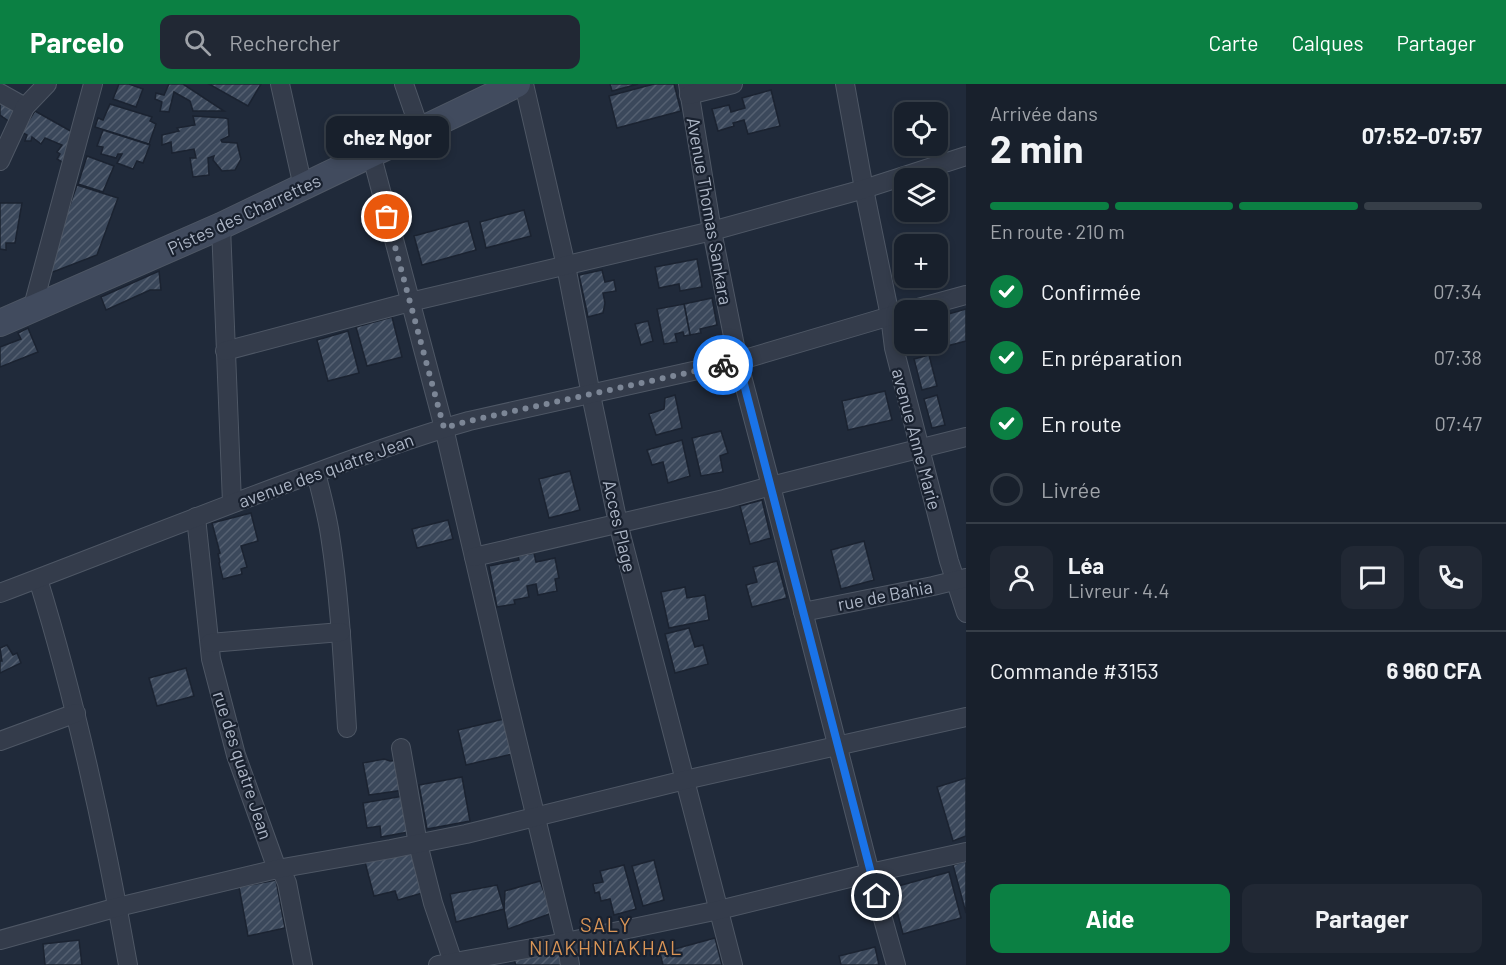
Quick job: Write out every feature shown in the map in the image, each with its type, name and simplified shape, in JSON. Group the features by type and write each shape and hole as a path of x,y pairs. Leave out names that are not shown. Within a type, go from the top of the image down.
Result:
{"main road":[{"name":"Pistes des Charrettes","path":"0,323 221,226 517,84"}],"street":[{"path":"0,160 25,107 47,84"},
{"path":"32,310 93,84"},
{"path":"280,84 303,187"},
{"path":"404,84 420,130"},
{"name":"Acces Plage","path":"524,84 566,266 618,523 733,965"},
{"path":"688,90 733,84"},
{"name":"avenue Anne Marie","path":"844,84 864,189 894,303"},
{"name":"Avenue Thomas Sankara","path":"688,90 712,231 738,361 870,873 896,965"},
{"path":"0,93 25,107"},
{"path":"371,153 444,428 570,965"},
{"path":"225,351 410,302 712,231 864,189 966,156"},
{"path":"221,226 232,503"},
{"path":"947,300 966,295"},
{"name":"avenue des quatre Jean","path":"0,594 232,503 444,428 738,361 894,315"},
{"name":"avenue Anne Marie","path":"896,354 920,450 961,579"},
{"path":"474,557 724,499 966,437"},
{"path":"316,472 330,533 341,632 347,728"},
{"name":"rue des quatre Jean","path":"196,517 215,677 236,756 278,869 283,874 286,883 303,965"},
{"path":"39,579 76,713 97,805 128,965"},
{"path":"961,579 966,613"},
{"name":"rue de Bahia","path":"803,612 961,579"},
{"path":"210,644 341,632"},
{"path":"0,741 76,713"},
{"path":"0,940 118,907 278,869 418,844 685,780 966,717"},
{"path":"401,748 418,844 448,964 719,910 966,852"}],"building":[{"path":"119,84 129,84 143,89 136,107 113,99"},
{"path":"169,84 183,84 224,111 193,111 190,101 174,92 169,112 160,111 162,102 155,99 156,93 164,95"},
{"path":"209,84 261,84 248,106"},
{"path":"610,84 638,84 612,91"},
{"path":"654,84 674,84 681,111 617,128 609,96"},
{"path":"771,90 780,126 748,134 744,120 718,131 712,109 729,105 731,112 745,108 742,98"},
{"path":"0,101 18,111 10,122 0,115"},
{"path":"110,104 152,117 150,121 156,124 149,144 95,127 98,118 103,120"},
{"path":"35,111 74,133 67,165 57,159 60,154 57,152 62,145 45,138 41,144 32,137 31,141 25,141 27,135 21,132"},
{"path":"193,116 228,119 229,136 221,140 237,143 241,159 235,170 222,171 213,160 214,156 208,158 209,175 193,177 190,158 196,158 194,149 172,153 171,142 162,145 162,135 179,131 177,128 195,125"},
{"path":"103,130 150,145 143,163 137,161 133,169 117,163 122,154 118,154 116,158 101,154 103,147 97,146"},
{"path":"87,156 114,166 103,192 78,184"},
{"path":"77,185 118,198 97,255 45,275"},
{"path":"0,203 22,203 15,243 6,243 6,250 0,249"},
{"path":"524,210 531,236 486,248 480,222"},
{"path":"468,221 476,250 422,265 414,236"},
{"path":"697,259 702,287 680,291 679,284 659,288 655,267"},
{"path":"602,270 605,282 614,280 616,291 603,293 605,303 603,313 588,317 579,275"},
{"path":"159,271 161,290 150,290 106,310 101,297"},
{"path":"712,298 717,325 700,329 701,333 690,335 684,304"},
{"path":"684,304 690,335 684,336 683,332 675,334 677,342 664,344 657,309"},
{"path":"966,309 966,341 948,346 948,314"},
{"path":"392,317 402,357 367,366 356,327"},
{"path":"648,321 653,341 641,345 635,324"},
{"path":"28,328 38,352 0,367 0,347 21,339 18,333"},
{"path":"348,331 359,373 328,381 317,340"},
{"path":"929,355 937,386 922,390 914,359"},
{"path":"885,391 892,420 848,430 842,401"},
{"path":"675,395 682,428 656,435 649,414 664,409 665,398"},
{"path":"937,395 945,425 932,428 924,399"},
{"path":"721,431 728,453 720,456 723,472 701,476 692,438"},
{"path":"682,440 690,476 668,483 663,462 652,465 647,450"},
{"path":"570,471 580,510 549,518 539,479"},
{"path":"762,500 771,538 750,544 740,506"},
{"path":"251,513 258,541 241,546 247,567 241,569 242,574 223,579 219,563 218,554 220,553 212,523"},
{"path":"448,520 453,539 417,548 412,529"},
{"path":"864,541 874,580 841,589 831,550"},
{"path":"534,553 536,562 555,558 559,578 555,579 557,591 538,595 536,584 527,586 529,597 514,600 515,604 497,607 489,566 519,560 518,556"},
{"path":"777,561 787,598 752,607 746,585 757,582 753,567"},
{"path":"685,587 687,598 705,595 709,620 669,628 661,592"},
{"path":"689,628 695,647 703,645 708,664 675,673 665,634"},
{"path":"7,645 13,655 17,653 21,663 0,673 0,661 2,661 0,648"},
{"path":"186,668 194,696 157,706 149,678"},
{"path":"504,719 512,754 466,765 458,730"},
{"path":"384,759 399,760 404,790 369,795 363,763"},
{"path":"462,777 470,821 427,829 419,785"},
{"path":"966,778 966,836 953,841 937,787"},
{"path":"409,795 414,831 381,837 380,826 367,828 363,803"},
{"path":"415,849 426,892 398,900 395,891 374,896 365,862"},
{"path":"654,860 664,900 643,906 632,866"},
{"path":"966,861 966,913 953,865"},
{"path":"624,865 636,909 614,915 610,899 601,901 599,892 595,893 593,884 603,882 600,871"},
{"path":"949,872 961,918 903,934 891,888"},
{"path":"276,880 285,928 248,936 239,887"},
{"path":"540,881 552,913 508,929 504,909 505,891"},
{"path":"497,885 504,909 456,922 450,894"},
{"path":"715,938 722,965 663,965 660,953"},
{"path":"79,940 82,965 45,965 43,944"},
{"path":"563,947 568,965 516,965 514,960"},
{"path":"875,947 879,965 841,965 839,956"}],"way so far":[{"path":"387,217 444,428 723,365"}],"place":[{"name":"chez Ngor","path":"387,217"}],"district":[{"name":"SALY NIAKHNIAKHAL","path":"606,936"}],"route":[{"path":"723,365 738,361 877,896"}]}
